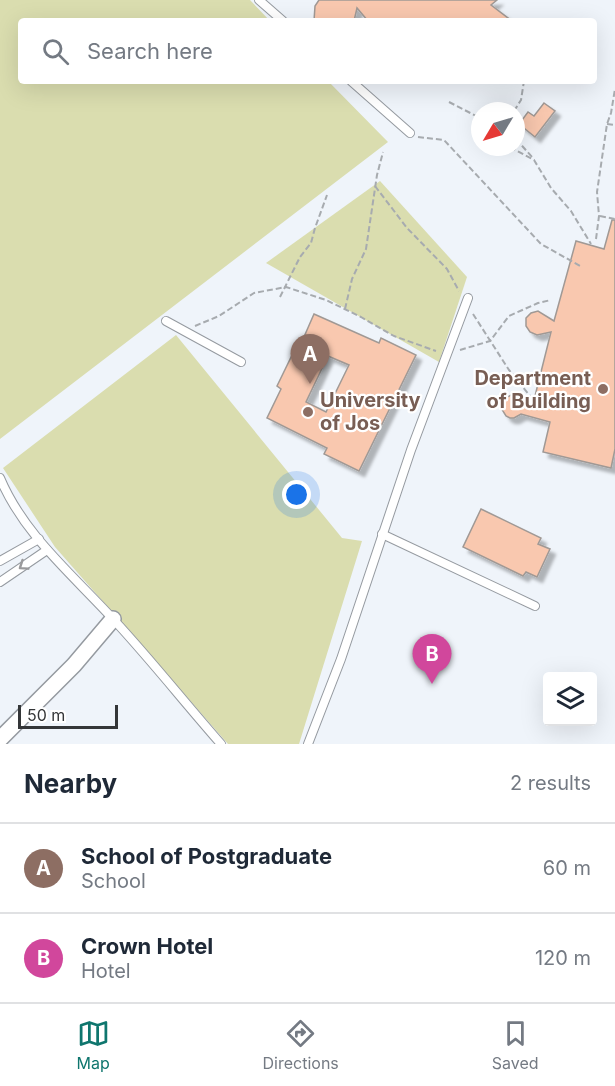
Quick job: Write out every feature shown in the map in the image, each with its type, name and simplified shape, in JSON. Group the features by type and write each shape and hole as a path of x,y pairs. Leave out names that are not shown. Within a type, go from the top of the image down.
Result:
{"street":[{"path":"0,739 74,665 113,619"}],"lane":[{"path":"259,0 280,18"},
{"path":"354,84 410,133"},
{"path":"308,744 341,659 382,534 467,300"},
{"path":"166,321 241,362"},
{"path":"0,478 7,494 47,550 113,619 221,744"},
{"path":"382,534 535,606"},
{"path":"0,561 39,539"},
{"path":"0,582 47,550"}],"path":[{"path":"520,102 524,84"},
{"path":"596,239 599,216 597,192 607,124 612,113 615,89"},
{"path":"449,102 471,113"},
{"path":"607,124 615,125"},
{"path":"410,133 420,138 444,140 541,244 582,267"},
{"path":"525,150 591,244"},
{"path":"345,310 352,279 366,249 375,186 383,153"},
{"path":"525,155 534,160"},
{"path":"375,186 407,228 447,269 490,341 530,396"},
{"path":"280,297 300,257 311,243 327,195"},
{"path":"599,216 615,219"},
{"path":"185,331 219,316 254,293 286,287 326,300 394,336 429,350 464,350 490,341 509,316 538,303 551,300"}],"green space":[{"path":"0,0 250,0 267,18 18,18 18,84 331,84 388,142 0,439"},
{"path":"380,181 467,277 439,362 266,263"},
{"path":"176,335 342,538 362,541 299,744 228,744 55,547 3,468"}],"building":[{"path":"319,0 497,0 491,5 508,18 365,18 357,8 355,18 314,18 315,6"},
{"path":"544,103 555,111 535,137 525,129 525,116 528,112 534,116"},
{"path":"612,220 615,220 615,449 611,468 543,452 550,422 521,414 510,418 501,408 504,399 511,395 533,404 551,332 537,335 530,332 526,326 526,318 538,311 554,321 576,241 604,249"},
{"path":"314,314 379,343 381,338 416,355 359,471 324,454 327,448 267,418 281,389 277,386 297,345 300,346","holes":["328,356 349,365 326,412 306,402"]},
{"path":"481,509 541,538 538,544 550,549 537,577 526,572 523,576 463,547"}],"place":[{"name":"School of Postgraduate","path":"310,384"},
{"name":"Department of Building","path":"603,389"},
{"name":"University of Jos","path":"308,412"},
{"name":"Crown Hotel","path":"432,684"}]}
